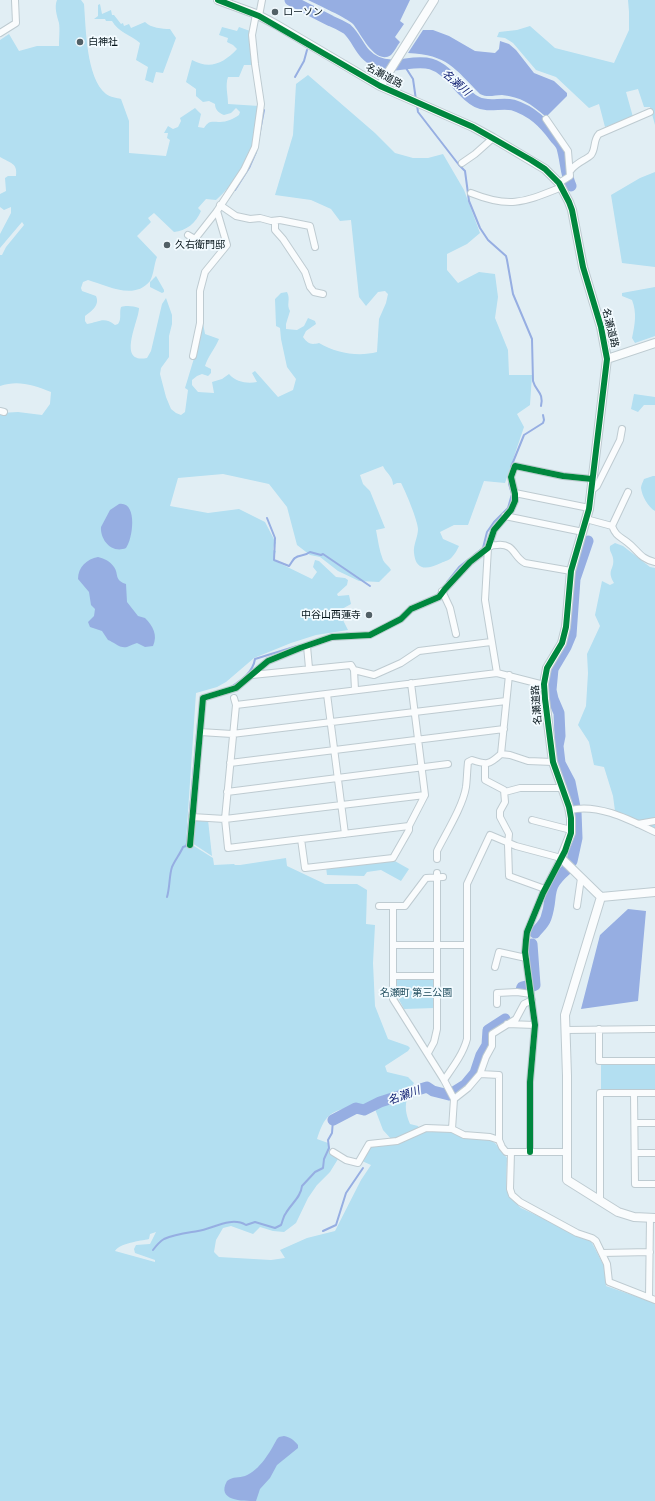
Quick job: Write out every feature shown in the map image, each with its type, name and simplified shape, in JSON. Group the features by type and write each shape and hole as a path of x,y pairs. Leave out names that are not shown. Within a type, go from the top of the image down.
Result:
{"street":[{"path":"0,33 16,23 15,0"},
{"name":"名瀬道路","path":"218,0 258,15 380,86 473,127 565,179 583,267 601,327 607,359 589,508 571,571 566,627 562,643 547,668 544,685 553,762 563,788 574,809 569,840 561,858"},
{"path":"188,235 194,239 217,211 244,170 255,147 261,104 252,35 262,0"},
{"path":"380,86 399,58 434,0"},
{"path":"471,193 497,202 514,202 534,199 565,179 579,162 590,156 596,137 599,134 650,112"},
{"path":"546,119 568,151 565,179"},
{"path":"462,162 476,154 493,138"},
{"path":"220,205 236,216 250,219 260,218 275,221 280,220 310,226 315,247"},
{"path":"193,356 200,323 200,291 203,277 205,272 227,245 217,211"},
{"path":"275,221 275,230 283,239 305,272 310,287 314,292 323,294"},
{"path":"607,359 655,343"},
{"path":"591,491 597,486 620,440 622,429"},
{"path":"497,673 485,600 488,548 494,530 511,510 515,501 515,493 511,477 515,466 563,476 592,479"},
{"path":"612,526 628,492"},
{"path":"515,493 589,508"},
{"path":"505,516 583,532"},
{"path":"586,519 612,526 616,534 628,542 641,556 649,561 655,562"},
{"path":"190,845 203,698 233,693 268,661 332,637 370,635 401,619 411,609 439,597 442,591 470,562 492,546 506,545 511,547 521,561 525,563 571,571"},
{"path":"442,591 450,608 458,646"},
{"path":"354,670 374,675 401,663 418,651 491,642"},
{"path":"307,646 309,668"},
{"path":"252,675 309,668 351,665 354,670 355,690"},
{"path":"236,705 497,673 544,685"},
{"path":"437,859 437,851 459,806 466,787 467,762 472,760 485,764 491,763 501,754 509,676"},
{"path":"301,839 305,868 393,858 409,830 409,826 424,795 411,683"},
{"path":"233,693 236,705 225,819 228,848 409,826"},
{"path":"327,694 345,834"},
{"path":"200,732 232,734 506,701"},
{"path":"230,763 504,729"},
{"path":"501,754 510,755 528,761 553,762"},
{"path":"227,792 448,764"},
{"path":"485,764 485,780 504,790 505,792 505,802 500,810 500,817 509,834 509,876 545,889"},
{"path":"505,792 520,788 563,788"},
{"path":"192,817 225,819 424,795"},
{"path":"574,809 607,812 655,832"},
{"path":"532,820 571,830"},
{"path":"638,824 655,821"},
{"path":"444,1080 459,1058 465,1047 467,1039 466,881 490,835 508,843 561,858 601,897 655,892"},
{"path":"530,1152 530,1082 535,1025 525,946 527,932 545,889 561,858"},
{"path":"380,906 405,906 426,878 439,876 437,1036 428,1053"},
{"path":"577,906 581,878"},
{"path":"511,1152 510,1189 512,1194 520,1202 577,1233 596,1240 607,1264 609,1282 652,1298 650,1252 652,1218 634,1217 618,1212 566,1180 565,1015 601,897"},
{"path":"393,906 393,999 428,1053 454,1099 452,1129"},
{"path":"393,945 467,945"},
{"path":"495,967 499,952 526,958"},
{"path":"393,976 438,976"},
{"path":"497,1004 497,993 517,992 531,997"},
{"path":"454,1099 468,1088 480,1074 492,1046 492,1034 516,1019 524,1004 531,997"},
{"path":"507,1024 535,1025"},
{"path":"599,1029 599,1061 655,1061"},
{"path":"566,1030 655,1029"},
{"path":"480,1074 499,1075 499,1140 506,1152 567,1152"},
{"path":"600,1201 600,1093 655,1093"},
{"path":"634,1093 635,1184 655,1184"},
{"path":"635,1123 655,1123"},
{"path":"333,1152 346,1160 358,1164 368,1144 397,1141 426,1128 452,1129 464,1135 490,1137 499,1140"},
{"path":"635,1153 655,1153"},
{"path":"602,1253 650,1252"}],"green space":[{"path":"57,0 81,0 84,4 88,52 94,77 99,87 106,94 111,97 121,99 129,121 129,153 166,156 170,140 167,138 168,133 164,133 168,126 173,129 178,127 181,121 180,118 195,108 201,114 198,127 204,128 209,123 225,121 239,115 240,112 236,108 231,113 224,115 220,113 215,104 209,101 203,102 196,96 196,89 186,82 192,60 211,65 216,64 227,58 237,49 227,42 228,38 219,35 222,27 237,31 239,27 250,31 249,36 252,65 244,65 239,77 228,77 227,84 228,104 259,106 252,146 246,161 237,176 216,200 206,199 198,208 201,211 196,219 190,226 183,230 174,232 154,213 148,218 151,222 137,236 157,257 150,281 143,287 136,290 120,290 88,280 83,282 81,288 82,291 96,296 97,299 95,308 85,316 85,321 87,324 104,320 115,325 118,324 120,320 121,307 130,306 139,308 131,340 133,355 138,358 147,358 151,351 162,304 166,298 172,315 172,324 169,336 169,357 161,368 160,374 166,397 171,409 176,413 181,415 185,412 188,390 185,388 203,323 205,334 219,339 205,366 211,369 211,373 208,376 202,374 192,380 192,385 198,392 214,393 212,382 222,379 229,374 242,382 257,382 252,373 255,371 278,397 293,390 296,379 287,367 280,328 276,326 275,299 281,293 287,292 289,297 288,306 290,311 286,329 297,330 304,326 308,318 315,321 316,324 306,331 303,337 310,343 319,343 340,352 347,353 362,354 377,352 379,319 388,294 385,291 378,292 366,306 359,297 351,220 340,221 331,209 311,200 275,195 293,135 296,84 308,75 375,133 395,153 413,158 428,158 443,154 464,190 480,233 467,244 447,254 447,270 458,283 479,272 495,274 498,297 495,318 508,350 509,375 532,375 530,405 517,414 524,427 505,483 484,481 468,525 454,525 440,532 443,539 459,546 454,555 449,560 432,567 420,566 415,559 414,547 418,532 416,519 401,483 393,485 392,479 383,466 360,475 363,484 370,491 385,528 376,530 383,560 391,570 379,582 359,581 338,571 320,557 310,555 297,545 287,507 269,484 223,474 178,478 170,506 208,513 239,509 265,522 276,543 273,550 276,551 273,560 312,579 317,572 313,567 315,560 319,561 336,577 345,578 348,580 347,585 337,594 338,596 349,595 351,604 342,609 341,616 348,630 316,635 254,658 226,682 217,687 196,693 186,841 213,858 214,865 240,865 286,858 287,866 325,884 357,884 367,890 366,924 375,925 373,963 375,1006 388,1039 410,1048 408,1051 385,1066 387,1072 408,1077 414,1083 410,1089 381,1101 369,1105 340,1110 327,1118 321,1127 317,1139 328,1143 331,1152 338,1159 330,1172 317,1185 308,1198 296,1223 284,1232 273,1231 260,1227 253,1234 231,1226 223,1228 216,1240 214,1252 219,1257 271,1260 285,1258 280,1250 307,1238 335,1231 361,1180 371,1165 362,1161 370,1145 427,1130 452,1132 464,1138 490,1140 495,1143 507,1158 506,1186 509,1197 521,1208 591,1241 604,1266 606,1286 655,1303 655,1501 0,1501 0,413 18,412 42,415 50,404 51,392 38,387 19,383 0,386 0,255 2,255 6,247 24,225 22,222 0,248 0,234 11,213 11,207 4,210 0,207 0,194 6,191 5,178 8,176 16,176 16,168 0,157 0,40 9,34 19,51 37,46 59,46 59,25 56,12","holes":["156,1232 150,1244 136,1245 134,1249 135,1253 155,1260 155,1262 115,1251 126,1244 149,1239 150,1234"]},
{"path":"628,0 655,0 655,125 650,107 644,107 638,89 626,92 633,117 605,127 599,104 589,108 556,77 536,70 513,43 505,38 497,37 499,32 517,30 530,26 555,48 614,63 629,30"},
{"path":"100,4 102,14 111,10 112,15 114,15 121,24 123,23 124,26 129,24 131,28 145,22 153,27 170,29 176,38 163,73 156,72 153,83 145,80 148,67 136,60 140,43 121,31 112,21 106,21 105,19 94,19 98,16 98,5"},
{"path":"655,172 655,267 622,263 611,195 640,178"},
{"path":"156,276 164,290 162,293 150,287 150,282"},
{"path":"655,287 655,336 635,343 632,338 635,319 634,305 632,300 622,296 622,293"},
{"path":"634,394 655,397 655,405 644,405 638,412 631,409"},
{"path":"655,476 655,511 646,501 641,488 644,479"},
{"path":"615,543 623,546 650,567 655,568 655,830 615,811 613,796 604,767 594,765 589,742 578,725 586,706 588,673 587,654 600,626 595,615 602,581 610,585 614,583 611,575 613,558 610,551 610,546"},
{"path":"194,819 208,820 212,856 192,843"},
{"path":"393,860 409,869 401,881 381,870 367,872 364,876 327,875 326,867"},
{"name":"名瀬町 第三公園","path":"399,978 433,979 435,981 435,1008 404,1009 396,994 396,981"},
{"path":"601,1063 655,1064 655,1090 601,1091"},
{"path":"408,1097 406,1107 410,1124 418,1126 419,1128 392,1140 383,1130 375,1109 388,1102"}],"water":[{"path":"308,0 410,0 400,21 404,24 395,37 400,42 391,55 385,57 379,56 369,47 350,21"},
{"path":"423,30 433,30 449,36 475,51 495,53 499,49 500,41 509,44 516,50 534,73 554,81 567,93 567,96 547,116 545,116 530,105 515,97 502,95 486,96 480,94 456,70 442,60 422,54 408,53"},
{"path":"119,504 125,505 129,508 132,529 131,537 126,548 116,549 108,545 105,541 101,532 101,527 110,510"},
{"path":"98,557 111,563 118,579 126,584 127,602 138,616 145,618 148,621 154,631 155,638 153,646 145,647 137,643 127,647 122,647 108,640 102,631 90,627 88,622 94,616 95,609 91,605 89,592 78,579 78,575 84,564"},
{"path":"628,909 646,911 638,1001 581,1009 600,935"},
{"path":"284,1436 293,1440 298,1445 298,1448 277,1465 270,1478 260,1489 256,1501 238,1500 228,1496 225,1493 227,1481 229,1479 245,1476 255,1470 268,1455 277,1439"}],"waterway":[{"name":"名瀬川","path":"290,0 347,29 363,51 371,59 377,62 390,65 417,63 431,64 444,71 465,93 477,102 486,105 513,105 532,114 546,127 561,145 571,186"},
{"path":"295,77 304,61 307,50"},
{"path":"404,65 413,79 416,100"},
{"path":"417,105 418,112 465,171 469,201 480,228 488,240 506,256 513,294 532,339 533,381 541,395 541,406"},
{"path":"235,190 249,168 256,152 264,110"},
{"path":"511,467 524,435 543,423 543,415"},
{"path":"474,555 483,548 487,532 494,522 508,508 512,494 509,484 509,477"},
{"path":"267,518 275,538 274,560 289,566 298,556 310,552 321,555 323,554 370,586"},
{"name":"名瀬川","path":"572,861 577,838 576,812 570,782 560,763 558,746 560,736 559,713 551,690 553,669 571,635 575,579 588,541"},
{"path":"447,582 459,567 469,559"},
{"path":"347,633 361,633"},
{"path":"231,687 249,672 255,659 297,646"},
{"path":"167,897 172,867 183,847 186,846 187,843 198,722"},
{"name":"名瀬川","path":"535,933 546,918 552,887 566,870"},
{"name":"名瀬川","path":"532,944 535,985 533,986"},
{"name":"名瀬川","path":"521,990 522,987 526,986"},
{"name":"名瀬川","path":"333,1120 356,1108 364,1110 380,1102 427,1087 433,1091 449,1095 465,1085 475,1073 481,1055 487,1045 488,1030 505,1019"},
{"path":"153,1250 161,1241 168,1237 203,1230 228,1222 246,1225 255,1222 275,1228 281,1225 285,1214 300,1194 302,1186 315,1172 323,1168 324,1159 329,1148 328,1140 332,1133 333,1120"},
{"path":"323,1231 336,1225 346,1193 363,1168"}],"cycle path":[{"path":"218,0 259,16 380,86 473,127 531,160 545,169 559,183 572,210 583,267 601,327 607,359 589,509 571,571 566,627 562,643 547,668 544,684 553,762 569,807 571,833 565,851 543,893 527,932 525,952 535,1025 530,1082 530,1152"},
{"path":"190,845 203,698 236,688 268,661 332,637 370,635 401,619 411,609 439,597 470,562 488,548 494,530 511,510 515,501 511,477 515,466 563,476 592,479"}],"place":[{"name":"ローソン","path":"275,12"},
{"name":"白神社","path":"80,42"},
{"name":"久右衛門邸","path":"167,245"},
{"name":"中谷山西蓮寺","path":"369,615"}]}
